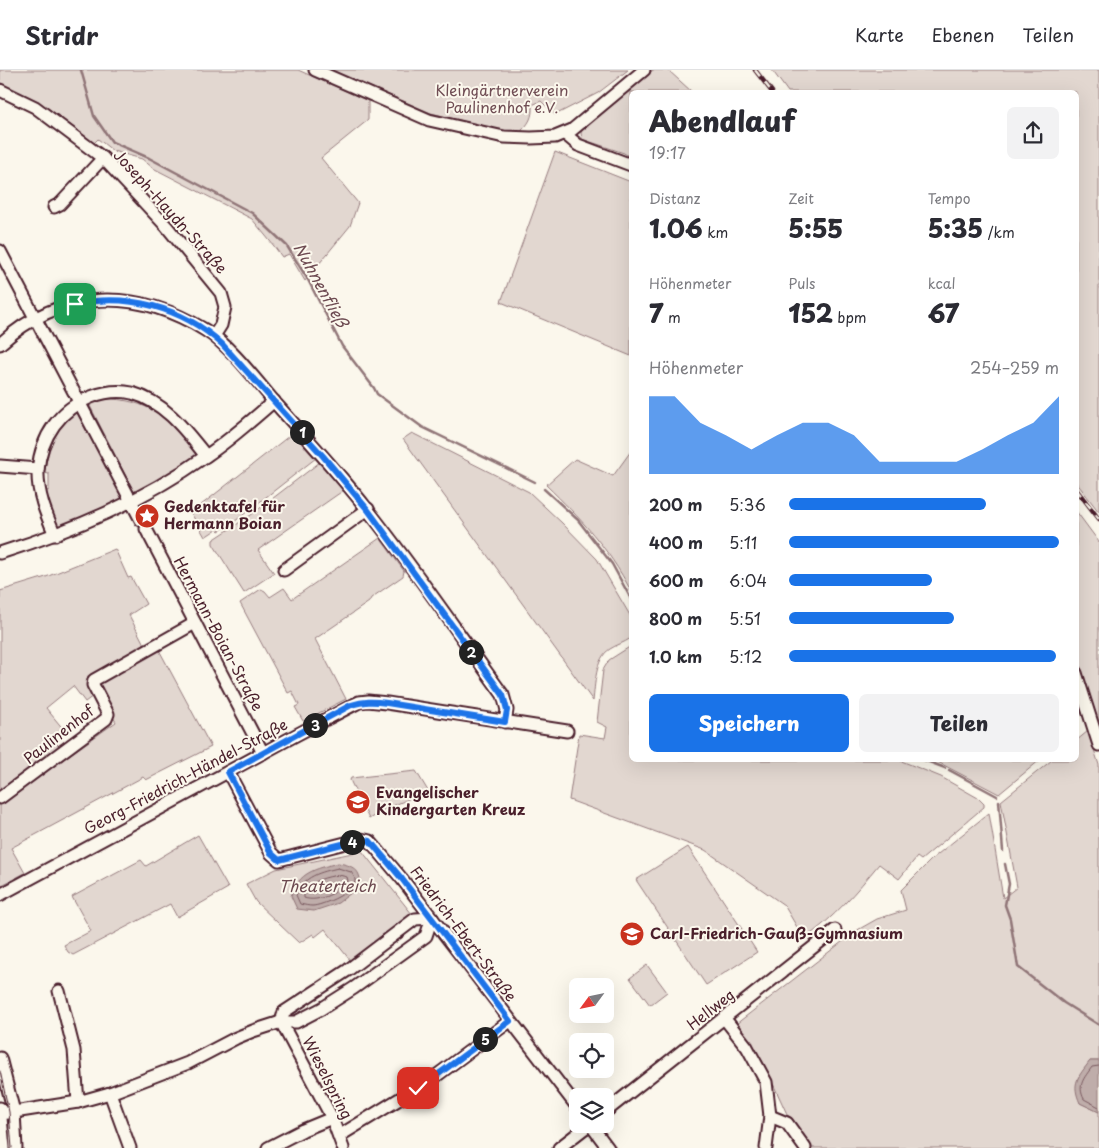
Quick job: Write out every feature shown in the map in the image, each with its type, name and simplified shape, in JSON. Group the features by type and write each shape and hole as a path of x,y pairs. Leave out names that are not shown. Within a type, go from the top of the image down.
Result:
{"street":[{"path":"315,70 437,122 504,137 547,138 565,134 579,125 644,70"},
{"name":"Joseph-Haydn-Straße","path":"0,90 35,107 103,158 167,227 221,293 225,307 221,325 214,336"},
{"path":"565,134 578,145 629,164"},
{"path":"54,207 60,204 103,158"},
{"name":"Hermann-Boian-Straße","path":"0,251 263,752"},
{"path":"0,344 15,330 35,318 88,301 128,300 150,305 171,312 214,336 274,401 368,510 503,695 507,710 505,722"},
{"path":"55,535 43,506 38,469 43,447 50,430 64,413 79,402 104,392 133,394 158,405 170,415 206,456"},
{"path":"0,554 92,520 169,481 206,456 274,401"},
{"path":"0,466 38,469"},
{"path":"284,570 368,510"},
{"name":"Paulinenhof","path":"0,798 106,719 108,714 93,685 94,680 196,623"},
{"path":"1079,682 1099,745"},
{"name":"Georg-Friedrich-Händel-Straße","path":"0,895 351,705 368,701 567,732"},
{"name":"Friedrich-Ebert-Straße","path":"228,772 271,853 279,860 362,839 370,841 432,918 569,1096"},
{"path":"4,1148 1,1111 14,1112 78,1102 110,1093 188,1063 236,1038 281,1022 296,1022 322,1009 362,983 426,936 432,918 415,919 348,970 284,1012 281,1022"},
{"name":"Hellweg","path":"614,1105 835,930"},
{"path":"59,991 74,1050 78,1102"},
{"path":"725,1019 747,1047 766,1082 770,1116 766,1148"},
{"path":"339,1136 432,1079 510,1021"},
{"name":"Wieselspring","path":"281,1022 332,1118 344,1148"},
{"path":"0,1058 14,1112 16,1148"},
{"path":"110,1093 130,1148"},
{"path":"770,1116 787,1123 805,1148"},
{"path":"268,1148 332,1118"},
{"path":"559,1148 578,1133"},
{"path":"597,1133 608,1148"}],"green space":[{"path":"0,70 298,70 368,101 368,120 321,158 358,203 350,226 305,281 289,254 282,257 252,219 153,168 142,159 113,151 98,139 94,143 48,108 0,83"},
{"name":"Kleingärtnerverein Paulinenhof e.V.","path":"331,70 628,70 598,93 555,115 541,101 532,105 531,117 526,126 520,132 508,132 431,113"},
{"path":"653,70 668,70 690,90 629,90 629,157 624,153 582,139 581,133 583,128"},
{"path":"772,70 1099,70 1099,512 1079,486 1079,90 787,90"},
{"path":"555,152 629,181 629,355 501,302"},
{"path":"111,399 139,404 151,409 171,424 199,454 196,458 135,494 89,404 98,400"},
{"path":"76,411 123,499 57,530 45,492 49,490 49,474 44,473 48,454 58,431"},
{"path":"294,432 316,458 234,522 219,531 217,529 205,537 191,513"},
{"path":"412,433 529,492 597,559 629,614 629,639 610,649 601,659 593,701 403,439"},
{"path":"629,454 629,587 613,561 593,534 546,485 575,459 613,476"},
{"path":"320,462 344,490 258,550 274,573 244,593 213,544 213,540 251,515"},
{"path":"1079,515 1099,542 1099,723 1079,663"},
{"path":"380,538 404,571 403,576 315,639 346,699 303,721 295,707 299,705 292,691 288,693 240,603 261,589 270,597 284,588 292,599"},
{"path":"115,549 128,578 131,577 146,604 129,615 146,648 86,681 93,696 85,702 73,686 46,708 64,730 53,739 61,749 0,794 0,591 46,577"},
{"path":"629,647 629,762 904,762 941,777 978,798 984,804 984,807 921,860 917,857 899,879 879,864 835,913 804,939 784,905 705,850 569,800 579,734 605,738 607,727 597,722 603,670 609,660"},
{"path":"158,648 211,747 146,780 143,777 11,848 25,873 0,886 0,804 116,722 95,686"},
{"path":"1088,731 1099,765 1099,1061 1090,1061 1078,1078 1080,1103 1099,1112 1099,1148 812,1148 787,1114 763,1062 736,1024 847,938 854,935 854,932 877,919 906,910 901,890 933,858 989,813 1003,898 1017,887 1001,801 1050,762 1079,762 1079,738"},
{"path":"938,762 1038,762 999,794"},
{"path":"416,771 428,791 385,809 369,819 350,780 351,778"},
{"path":"198,835 228,888 177,917 170,904 73,955 68,952 64,945 91,931 72,897 141,860 146,866"},
{"path":"688,847 757,952 706,985 636,880"},
{"path":"362,851 412,914 350,960 325,929 315,937 313,934 299,943 256,902 246,884 276,869"},
{"path":"647,965 667,992 650,1005 630,978"}],"water":[{"name":"Theaterteich","path":"338,863 348,865 358,872 360,886 338,903 314,911 297,909 291,896 298,882 315,870"},
{"path":"1090,1061 1099,1061 1099,1112 1080,1103 1077,1096 1077,1080"}],"waterway":[{"name":"Nuhnenfließ","path":"81,70 94,116 112,142 149,158 252,213 287,246 307,278 342,346 377,394 422,427 535,482"},
{"name":"Nuhnenfließ","path":"544,489 578,520 612,564 629,595"},
{"name":"Nuhnenfließ","path":"929,762 945,768"},
{"name":"Nuhnenfließ","path":"949,770 997,796"},
{"name":"Nuhnenfließ","path":"999,801 1003,851"},
{"name":"Nuhnenfließ","path":"1005,864 1009,884 1005,905 1010,919 1018,967 1064,1003 1099,1025"}],"tram line":[{"path":"0,1071 9,1112 12,1148"}],"railway":[{"path":"755,70 770,90"},
{"path":"1079,493 1099,519"}],"place":[{"name":"Gedenktafel für Hermann Boian","path":"147,516"},
{"name":"Evangelischer Kindergarten Kreuz","path":"358,802"},
{"name":"Carl-Friedrich-Gauß-Gymnasium","path":"632,934"}],"route":[{"path":"75,304 88,301 128,300 150,305 189,321 207,331 222,344 323,456 368,510 503,695 507,710 505,722 387,703 359,702 228,772 271,853 279,860 362,839 370,841 402,879 510,1021 418,1088"}]}
